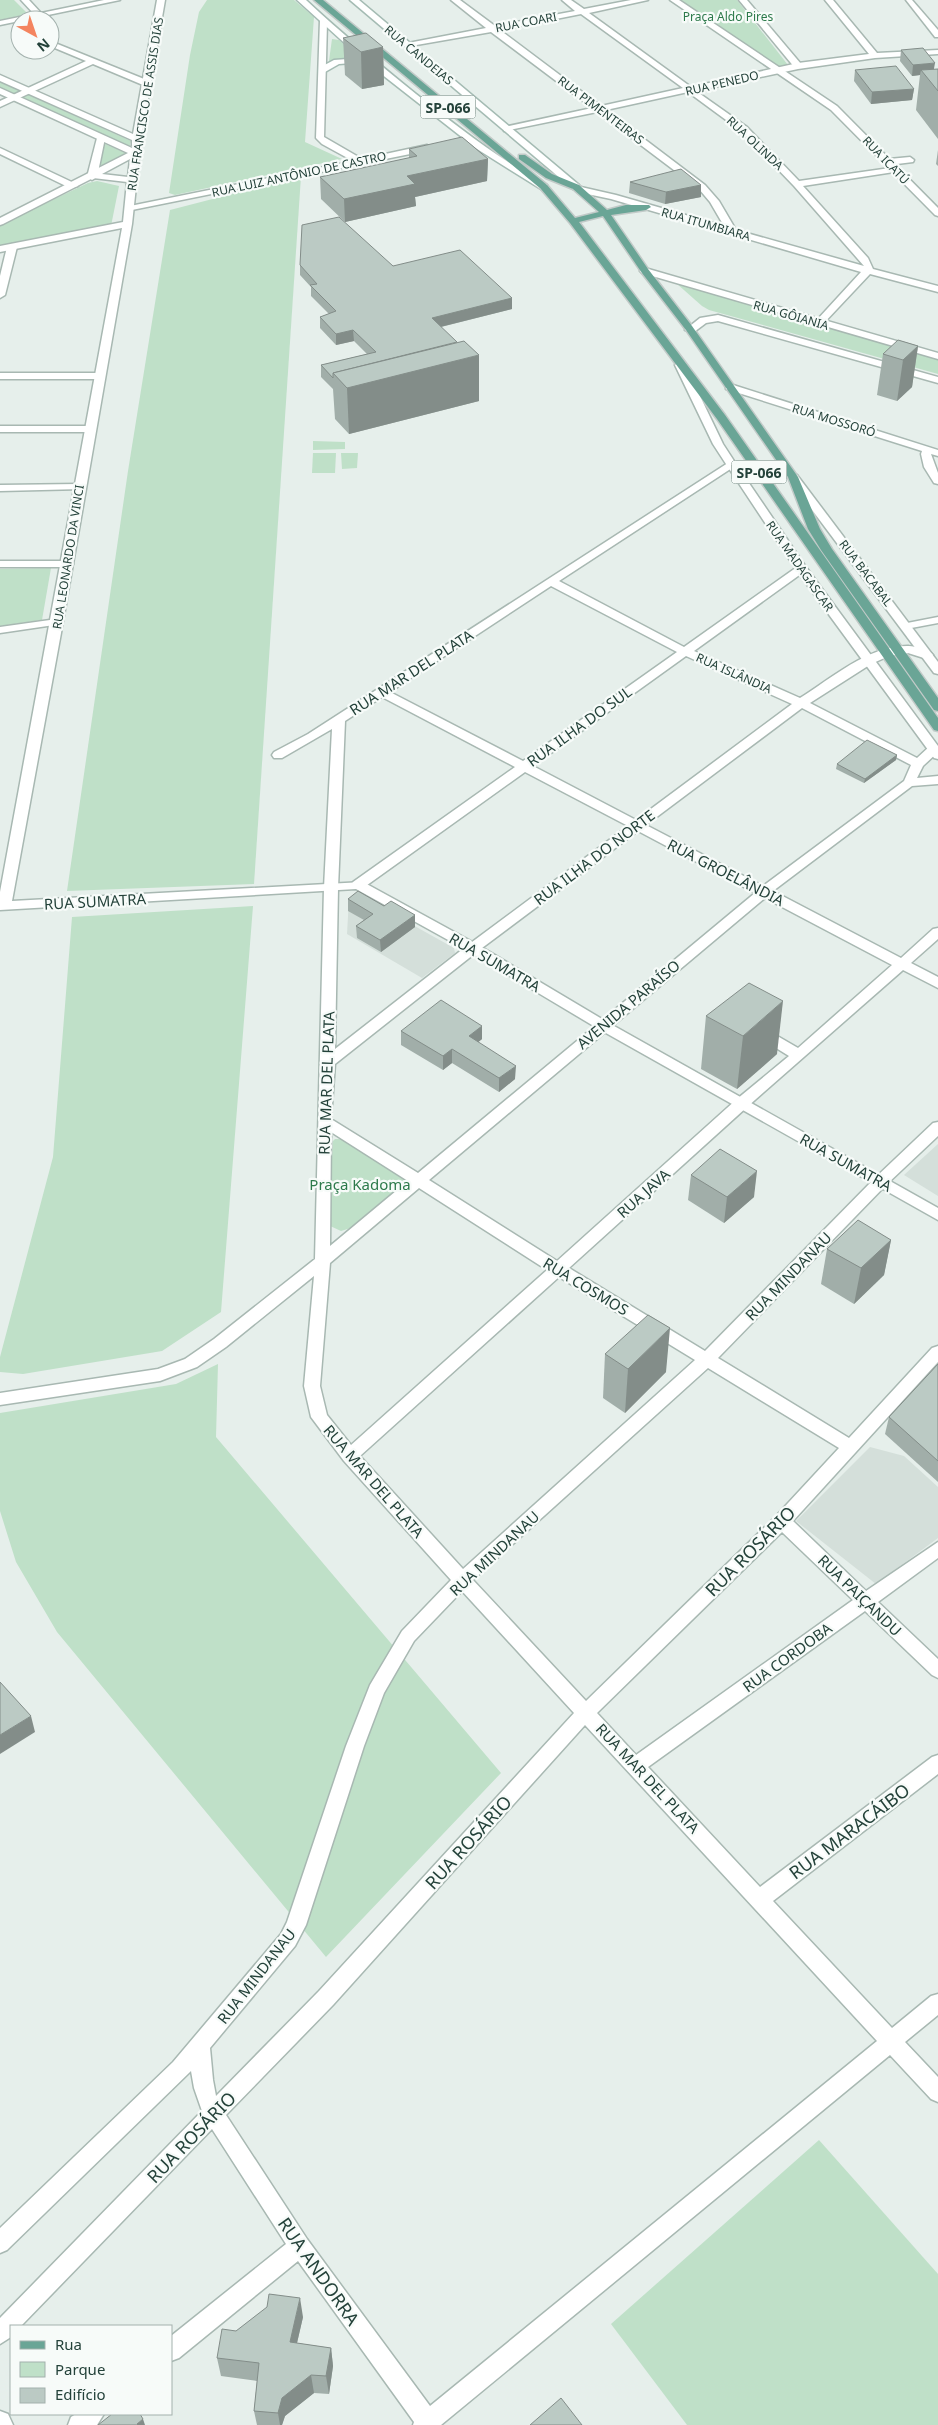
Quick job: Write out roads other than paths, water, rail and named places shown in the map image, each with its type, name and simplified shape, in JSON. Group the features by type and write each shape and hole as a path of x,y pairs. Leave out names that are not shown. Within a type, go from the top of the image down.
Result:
{"main road":[{"name":"SP-066","path":"318,0 544,187 573,221 721,417 938,727"},
{"name":"SP-066","path":"329,0 527,162 549,176 578,189 605,213 645,271 750,413 793,477 814,529 938,708"},
{"path":"573,221 605,213 646,207"},
{"path":"721,417 750,413"}],"street":[{"path":"25,0 34,10"},
{"path":"60,11 116,0"},
{"name":"RUA FRANCISCO DE ASSIS DIAS","path":"130,209 137,139 161,0"},
{"path":"301,0 323,22 469,140 526,178 544,187"},
{"name":"RUA CANDEIAS","path":"354,0 507,129"},
{"name":"RUA PIMENTEIRAS","path":"455,0 702,187 718,207 733,232"},
{"name":"RUA OLINDA","path":"566,0 744,129 797,184 854,251 867,262 869,267 867,270"},
{"name":"RUA COARI","path":"408,46 644,0"},
{"name":"RUA ICATÚ","path":"674,0 834,108 938,213"},
{"path":"743,0 780,56 798,66"},
{"path":"829,0 875,56"},
{"path":"909,1 938,35"},
{"path":"323,22 320,138 360,161"},
{"path":"60,48 146,83"},
{"name":"RUA PENEDO","path":"507,129 798,66 875,56 938,52"},
{"path":"761,59 780,56"},
{"path":"322,70 337,62 370,61"},
{"path":"0,104 91,62"},
{"path":"0,78 137,139"},
{"path":"0,91 135,153"},
{"path":"507,129 578,189"},
{"path":"92,177 101,138"},
{"path":"452,143 469,140"},
{"name":"RUA LUIZ ANTÔNIO DE CASTRO","path":"130,209 434,146"},
{"path":"0,151 73,186"},
{"path":"1,220 92,177 135,153"},
{"path":"797,184 910,160"},
{"path":"92,177 119,177 133,182"},
{"name":"RUA ITUMBIARA","path":"578,189 867,270"},
{"name":"RUA LEONARDO DA VINCI","path":"1,907 68,564 90,429 130,209"},
{"path":"0,249 127,224"},
{"path":"0,291 12,247"},
{"path":"831,260 844,260 852,256 854,251"},
{"path":"819,323 867,270 938,289"},
{"name":"RUA GÔIANIA","path":"645,271 791,315 938,356"},
{"path":"770,332 770,322 773,318 791,315"},
{"name":"RUA GÔIANIA","path":"690,330 703,320 718,318 938,380"},
{"name":"RUA MADAGASCAR","path":"680,365 718,444 731,464 867,661 894,692 936,752"},
{"path":"0,376 100,376"},
{"name":"RUA MOSSORÓ","path":"730,387 933,451"},
{"path":"0,429 90,429"},
{"path":"933,451 926,454 929,467 938,481"},
{"name":"RUA MAR DEL PLATA","path":"731,464 339,719 331,888 328,1062 324,1121 322,1280 312,1386 319,1417 350,1456 462,1580 760,1898 938,2092"},
{"name":"RUA BACABAL","path":"793,477 938,670"},
{"path":"0,488 80,487"},
{"path":"0,564 68,564"},
{"name":"RUA ILHA DO SUL","path":"358,885 801,568"},
{"name":"RUA ISLÂNDIA","path":"551,582 684,651 801,703 918,764"},
{"path":"906,626 938,620"},
{"path":"0,630 57,622"},
{"path":"899,650 909,649 927,655"},
{"name":"RUA ILHA DO NORTE","path":"328,1062 473,948 801,703 867,661 899,650"},
{"name":"RUA GROELÂNDIA","path":"381,692 524,765 636,826 765,891 938,983"},
{"path":"278,755 339,719"},
{"path":"936,752 918,764 910,783 938,780"},
{"name":"AVENIDA PARAÍSO","path":"0,1400 160,1376 191,1363 220,1343 321,1262 602,1025 765,891 910,783"},
{"name":"RUA SUMATRA","path":"1,907 358,885 473,948 602,1025 881,1181 938,1215"},
{"name":"RUA JAVA","path":"350,1456 742,1103 938,932"},
{"path":"749,1028 799,1055"},
{"name":"RUA COSMOS","path":"324,1121 419,1179 558,1269 851,1447"},
{"name":"RUA MINDANAU","path":"0,2243 180,2069 288,1940 296,1925 355,1746 376,1690 408,1636 462,1580 707,1359 881,1181 938,1127"},
{"name":"RUA ROSÁRIO","path":"0,2333 326,1998 586,1712 782,1521 935,1360"},
{"name":"RUA PAIÇANDU","path":"782,1521 938,1670"},
{"name":"RUA CORDOBA","path":"636,1765 938,1549"},
{"name":"RUA MARACÁIBO","path":"760,1898 938,1763"},
{"path":"427,2424 938,2003"},
{"name":"RUA ANDORRA","path":"200,2045 201,2078 205,2096 214,2114 300,2246 427,2424"},
{"path":"172,2349 300,2246"},
{"path":"79,2425 92,2415"}],"park label":[{"name":"Praça Aldo Pires","path":"728,16"},
{"name":"Praça Kadoma","path":"360,1184"}]}
